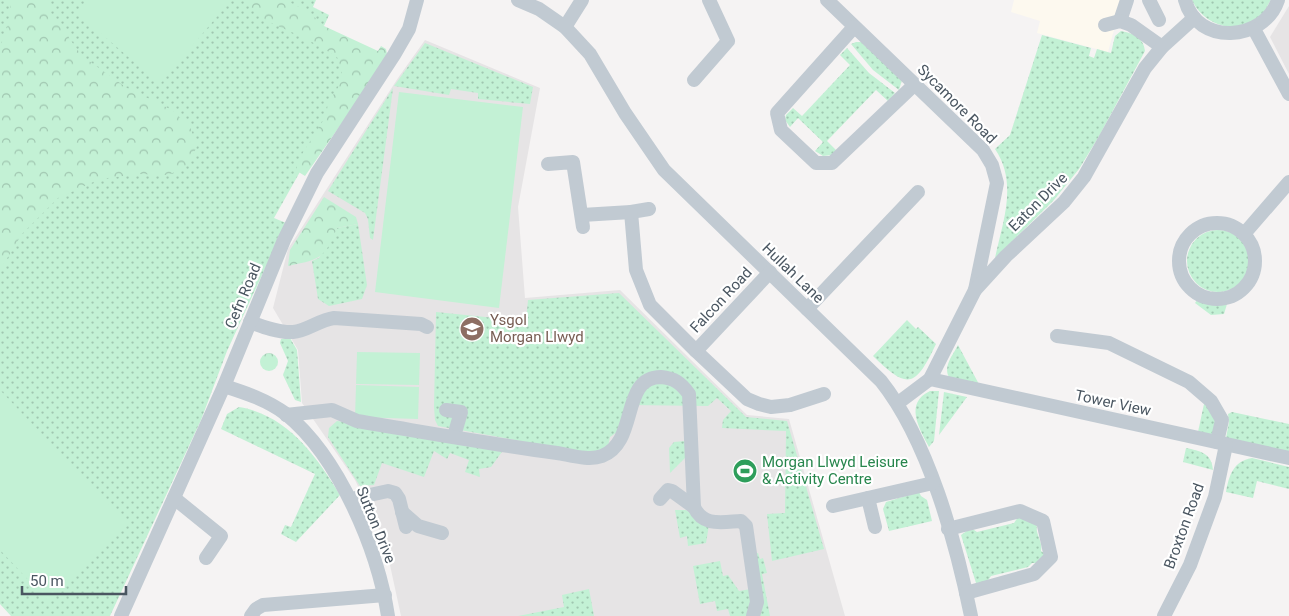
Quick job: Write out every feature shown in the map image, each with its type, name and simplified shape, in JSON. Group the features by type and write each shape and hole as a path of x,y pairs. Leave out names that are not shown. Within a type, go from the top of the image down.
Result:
{"street":[{"name":"Cefn Road","path":"121,616 224,386 284,240 317,173 409,29 417,0"},
{"name":"Hullah Lane","path":"518,0 539,9 565,27 590,54 625,113 664,170 881,381 898,403 933,483 948,529 971,616"},
{"path":"565,27 582,0"},
{"path":"694,80 728,41 710,0"},
{"name":"Sycamore Road","path":"827,0 983,150 992,165 997,183 975,290"},
{"path":"1120,21 1126,0"},
{"path":"1150,0 1159,20"},
{"path":"1185,0 1194,18 1207,28 1222,33 1239,34 1254,29 1267,20 1278,0"},
{"name":"Eaton Drive","path":"898,403 930,379 975,290 1006,256 1064,202 1084,177 1145,68 1162,47 1194,18"},
{"path":"1105,25 1120,21 1142,31 1162,47"},
{"path":"854,28 777,113 781,130 816,163 832,163 914,85"},
{"path":"1254,29 1289,94"},
{"path":"548,164 573,162 583,221 649,209"},
{"path":"1244,234 1289,182"},
{"path":"807,309 918,192"},
{"name":"Falcon Road","path":"631,212 636,270 650,304 696,351 747,399 758,404 771,407 810,407 824,394"},
{"path":"1210,223 1222,223 1234,227 1244,234 1252,244 1255,256 1254,269 1250,281 1241,290 1230,296 1211,297 1194,290 1186,281 1181,270 1180,257 1189,235 1210,223"},
{"name":"Falcon Road","path":"696,351 770,272"},
{"path":"250,322 264,328 293,332 320,320 334,318 421,324 428,328"},
{"name":"Broxton Road","path":"1057,336 1109,343 1189,382 1211,401 1222,420 1215,497 1190,565 1164,616"},
{"path":"286,415 332,410 357,421 587,458 602,456 611,450 622,435 636,390 642,382 651,377 670,378 681,384 688,394 694,507"},
{"name":"Tower View","path":"930,379 1289,458"},
{"name":"Sutton Drive","path":"224,386 260,398 286,415 318,449 350,499 370,545 385,595 388,616"},
{"path":"446,410 461,412 454,436"},
{"path":"833,506 933,483"},
{"path":"660,499 668,490 672,491 694,507 701,519 707,521 744,522 757,602 752,616"},
{"path":"350,499 388,491 395,493 406,527"},
{"path":"174,498 221,536 206,558"},
{"path":"868,498 875,527"},
{"path":"948,529 1020,511 1043,521 1051,557 1034,574 966,593"},
{"path":"402,512 418,526 442,533"},
{"path":"251,616 256,609 263,605 385,595"}],"shaded area":[{"path":"1014,0 1122,0 1108,52 1037,33 1040,21 1011,12"},
{"path":"1289,6 1289,74 1270,37"},
{"name":"Ysgol Morgan Llwyd","path":"425,40 540,88 518,207 525,298 620,290 747,415 789,419 845,616 401,616 385,542 355,480 302,403 298,350 273,308 288,249 398,78"}],"green space":[{"path":"0,0 262,0 373,63 301,170 274,218 286,223 227,351 201,420 110,616 11,616 0,604"},
{"path":"11,0 48,0 50,12 82,56 127,88 172,110 190,127 197,146 189,164 169,175 139,174 100,179 58,198 22,234 0,270 0,47 8,25"},
{"path":"89,0 231,0 160,84 78,14"},
{"path":"243,0 285,0 309,12 324,26 378,51 381,46 386,49 387,54 378,71 305,176 297,171 297,162 326,116 328,103 339,86 342,73 337,57 303,37 264,19"},
{"path":"273,0 316,0 313,7 329,15 324,26"},
{"path":"1192,0 1271,0 1264,12 1254,21 1234,27 1214,23 1205,17"},
{"path":"1121,31 1130,33 1140,39 1145,51 1098,138 1079,169 1053,201 995,258 1005,216 1007,189 1006,175 995,149 1010,135 1042,35 1091,48 1089,56 1094,58 1097,49 1111,53 1115,36"},
{"path":"861,42 902,80 899,90 873,70 851,44"},
{"path":"425,43 533,87 530,104 478,99 478,93 451,89 449,95 394,86"},
{"path":"847,48 869,73 895,93 888,101 876,90 827,141 836,150 832,155 823,156 815,151 823,142 798,118 790,127 785,120 786,115 793,108 802,116 850,65 840,55"},
{"path":"393,88 373,240 370,238 368,219 365,213 328,191"},
{"path":"399,92 523,107 499,308 375,292"},
{"path":"324,197 356,217 358,224 337,228 328,246 320,256 307,262 288,266 290,250"},
{"path":"358,224 367,285 362,299 329,306 318,299 312,261 319,258 337,228"},
{"path":"1218,230 1235,235 1240,239 1244,244 1249,261 1244,278 1240,283 1235,287 1218,292 1201,287 1196,283 1192,278 1187,261 1192,244 1196,239 1201,235"},
{"path":"619,293 746,417 787,421 824,549 772,561 767,514 785,513 786,431 722,428 723,420 731,411 717,398 708,406 628,405 620,430 610,437 608,447 602,451 582,452 438,426 435,420 434,407 436,312 526,321 528,300"},
{"path":"1197,300 1205,304 1227,304 1224,314 1211,315 1195,303"},
{"path":"907,320 916,329 918,327 936,344 929,359 916,376 910,379 903,379 895,375 873,356"},
{"path":"290,338 297,350 301,402 295,400 283,375 288,361 280,343 281,339"},
{"path":"958,345 981,388 949,377 947,373 948,365"},
{"path":"357,352 420,353 419,385 356,384"},
{"path":"269,353 275,356 278,362 275,368 269,371 263,368 260,362 263,356"},
{"path":"356,385 419,387 418,419 355,417"},
{"path":"0,390 128,525 48,601 0,550"},
{"path":"930,391 939,391 934,441 929,447 918,424 916,409 917,402"},
{"path":"944,392 967,397 939,435"},
{"path":"1204,404 1210,405 1219,421 1216,436 1198,432"},
{"path":"239,407 256,411 272,418 286,428 310,452 340,495 296,542 281,534 285,525 291,527 315,474 221,429 227,414"},
{"path":"1232,412 1289,424 1289,454 1226,438 1229,422 1228,414"},
{"path":"337,421 434,434 504,449 491,467 479,469 480,477 465,472 469,460 450,453 447,459 434,451 424,477 382,463 374,485 360,486 328,437 329,428"},
{"path":"685,441 686,457 670,473 669,448 674,442"},
{"path":"1186,448 1208,456 1213,470 1183,462"},
{"path":"1252,458 1289,467 1289,489 1257,481 1253,498 1226,492 1229,480 1236,466 1240,462"},
{"path":"919,492 927,500 932,521 889,531 883,509 886,502"},
{"path":"675,510 686,510 709,525 706,543 688,546 687,536 680,538"},
{"path":"1018,517 1037,525 1041,551 1045,554 1040,563 1032,563 1028,567 991,576 987,582 976,583 961,535 971,528 977,532 1014,523"},
{"path":"758,553 760,559 763,558 767,573 762,574 770,616 756,616 751,554"},
{"path":"720,561 723,576 728,575 739,591 751,589 753,600 747,616 730,616 728,609 717,611 715,601 700,604 693,566"},
{"path":"589,589 594,616 518,616 564,607 562,595"}],"place":[{"name":"Ysgol Morgan Llwyd","path":"472,329"},
{"name":"Morgan Llwyd Leisure & Activity Centre","path":"745,471"}]}
